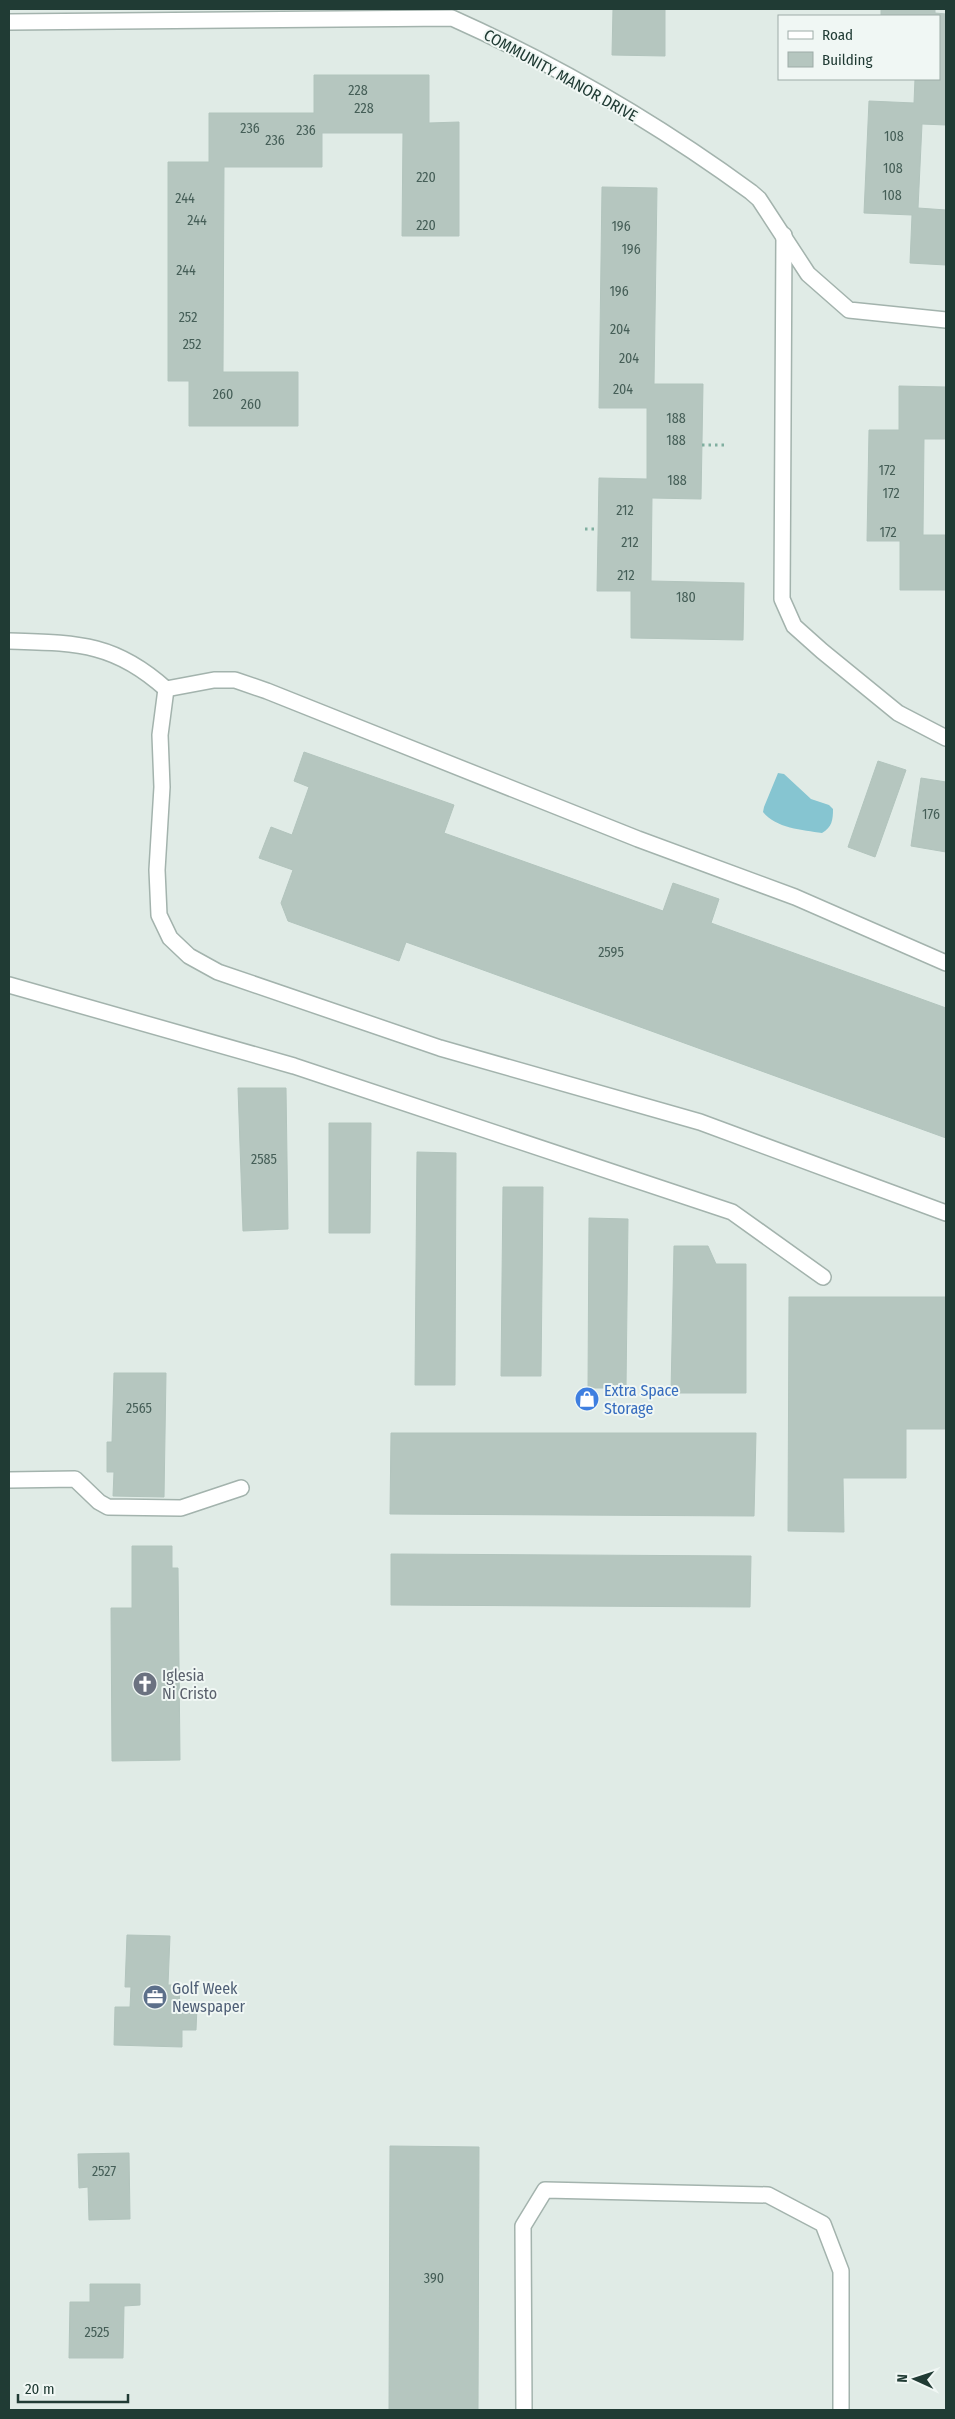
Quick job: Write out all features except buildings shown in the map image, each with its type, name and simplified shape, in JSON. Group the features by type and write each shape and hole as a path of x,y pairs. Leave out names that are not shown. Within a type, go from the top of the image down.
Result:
{"street":[{"name":"COMMUNITY MANOR DRIVE","path":"9,22 452,13 518,47 687,146 760,199 808,274 849,310 946,320"},
{"path":"784,235 782,599 794,626 822,651 898,713 946,738"},
{"path":"9,641 62,643 106,650 145,670 166,689"},
{"path":"166,689 214,680 235,680 267,691 638,840 795,897 946,963"},
{"path":"166,689 160,735 162,787 157,870 159,915 170,938 189,956 218,972 440,1048 700,1122 946,1213"},
{"path":"9,985 294,1066 732,1212 823,1277"},
{"path":"9,1480 75,1479 99,1502 108,1507 181,1508 241,1488"},
{"path":"524,2410 523,2226 545,2190 768,2195 823,2224 841,2271 841,2410"}],"path":[{"path":"702,445 728,445"},
{"path":"585,529 598,529"}],"water":[{"path":"778,773 784,774 811,799 829,805 833,809 831,823 825,831 822,833 782,825 763,812"}],"place":[{"name":"Extra Space Storage","path":"587,1399"},
{"name":"Iglesia Ni Cristo","path":"145,1684"},
{"name":"Golf Week Newspaper","path":"155,1997"}]}
